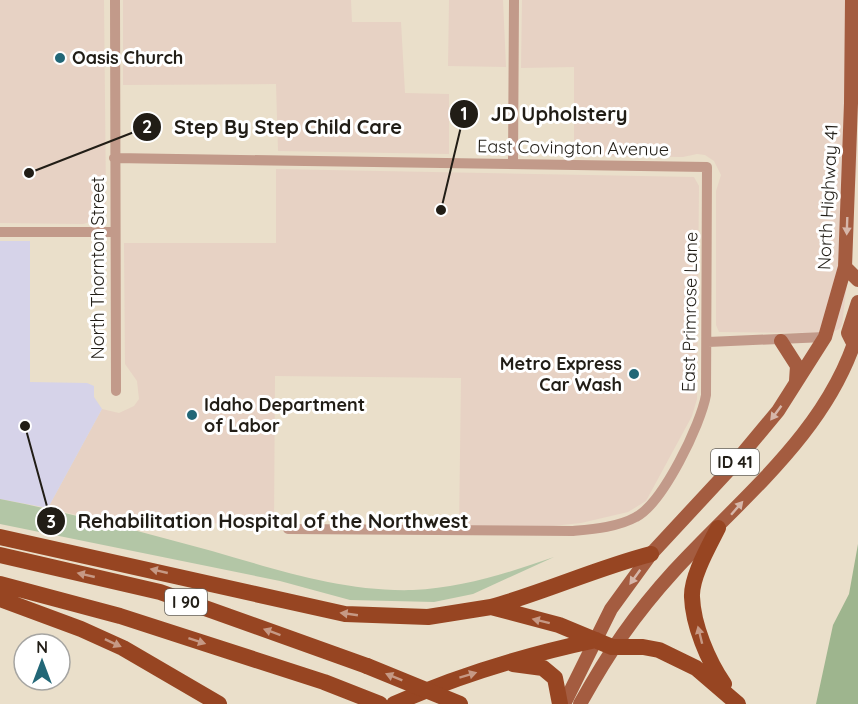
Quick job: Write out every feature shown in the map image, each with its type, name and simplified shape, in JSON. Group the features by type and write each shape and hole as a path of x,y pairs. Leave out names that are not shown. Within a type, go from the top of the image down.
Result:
{"highway":[{"path":"718,528 700,567 692,596 702,643 712,668 738,704"},
{"path":"0,537 345,614 428,617 490,607 552,588 616,562 651,554"},
{"name":"I 90","path":"0,555 160,592 367,666 460,704"},
{"name":"I 90","path":"0,584 120,616 324,681 380,704"},
{"path":"0,598 123,648 219,704"},
{"path":"490,607 559,625 612,647 644,647 659,650 696,668 738,704"},
{"path":"394,704 442,683 506,663 596,640"},
{"path":"506,663 543,668 555,678 562,704"}],"main road":[{"name":"North Highway 41","path":"562,704 611,609 651,554 728,471 778,411 825,337 845,267 852,103 852,0"},
{"path":"845,267 858,280"},
{"path":"856,337 850,340 848,333 858,302"},
{"name":"ID 41","path":"580,704 612,647 675,570 718,528 802,436 823,408 844,371 856,337"},
{"path":"781,341 797,366 796,381"}],"street":[{"name":"North Thornton Street","path":"115,0 116,391"},
{"path":"513,164 514,0"},
{"name":"East Covington Avenue","path":"114,158 707,167"},
{"name":"East Primrose Lane","path":"288,529 573,531 612,525 637,517 657,499 700,419 706,395 707,167"},
{"path":"0,232 115,232"},
{"path":"708,342 781,341 825,337"}],"shaded area":[{"path":"0,0 104,0 106,201 105,209 97,220 83,224 0,223"},
{"path":"123,0 351,0 352,22 401,22 405,93 449,94 449,154 278,151 276,84 123,85"},
{"path":"449,0 503,0 506,67 448,66"},
{"path":"522,0 858,0 857,164 848,275 842,325 839,329 831,333 719,332 716,325 716,191 721,175 714,161 705,155 697,154 683,157 574,156 574,67 521,68"},
{"path":"276,169 694,177 699,186 697,399 692,416 646,501 628,512 581,523 534,528 459,528 461,378 275,376 274,524 106,522 48,508 102,409 119,413 134,406 139,399 137,381 125,364 124,243 276,243"},
{"path":"0,241 30,241 30,382 87,383 94,386 94,397 102,409 48,508 0,499"}],"green space":[{"path":"0,499 107,523 336,584 387,590 431,589 467,583 554,557 473,594 434,602 350,600 280,581 0,524"},
{"path":"858,544 858,704 816,704 833,625 849,594"}],"place":[{"name":"Oasis Church","path":"60,58"},
{"name":"Step By Step Child Care","path":"29,173"},
{"name":"JD Upholstery","path":"441,210"},
{"name":"Metro Express Car Wash","path":"634,374"},
{"name":"Idaho Department of Labor","path":"192,415"},
{"name":"Rehabilitation Hospital of the Northwest","path":"25,426"}]}
